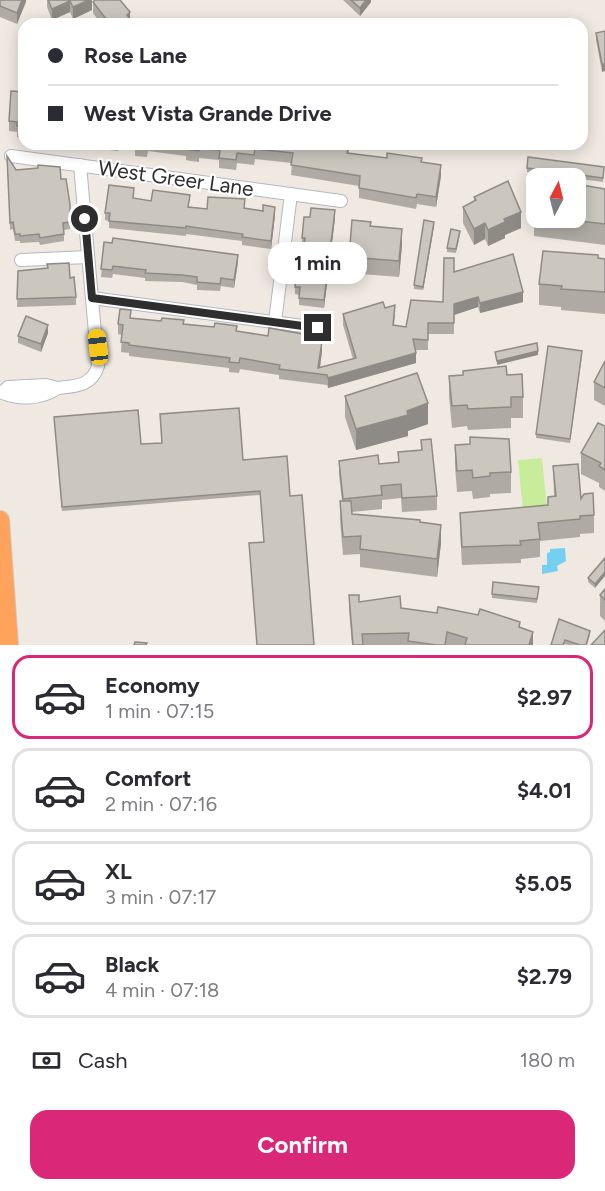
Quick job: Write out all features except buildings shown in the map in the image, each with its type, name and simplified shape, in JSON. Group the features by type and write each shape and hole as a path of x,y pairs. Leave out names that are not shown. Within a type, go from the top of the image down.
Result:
{"highway":[{"path":"0,520 9,645"}],"street":[{"name":"West Greer Lane","path":"11,156 341,201"},
{"path":"2,392 8,397 45,396 58,388 81,385 96,374 99,356 80,165"},
{"path":"275,322 291,194"},
{"path":"21,260 88,257"},
{"path":"92,298 318,328"}],"green space":[{"path":"542,458 547,508 523,510 518,460"}],"water":[{"path":"565,548 566,561 557,566 558,571 542,574 542,565 547,565 547,553 550,549"}],"route":[{"path":"85,219 92,298 318,328"}]}
